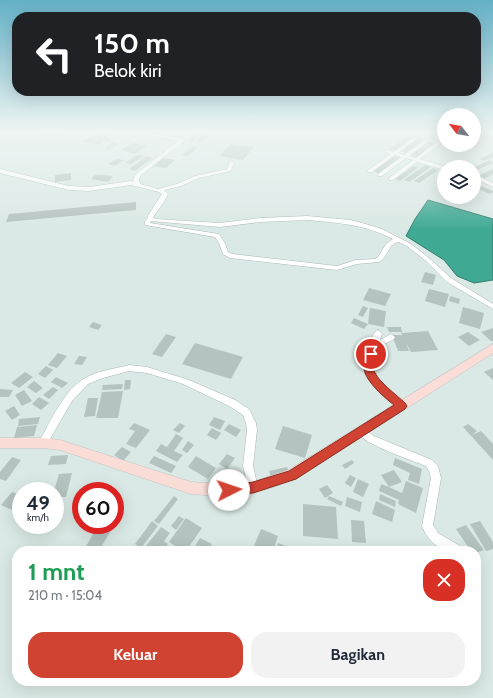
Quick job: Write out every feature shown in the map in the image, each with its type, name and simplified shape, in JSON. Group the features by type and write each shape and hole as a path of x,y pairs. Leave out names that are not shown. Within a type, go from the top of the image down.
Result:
{"main road":[{"path":"0,443 43,443 76,450 159,479 191,488 218,490 253,488 292,475 493,348"}],"street":[{"path":"138,184 136,180 138,175 151,165"},
{"path":"158,190 179,186 197,177 229,170 231,165"},
{"path":"370,171 379,165"},
{"path":"380,175 394,165"},
{"path":"391,179 410,165"},
{"path":"0,171 74,189 89,189 122,184 138,184 164,192 165,195 151,215 151,219 147,224 217,235 222,243 225,253 230,256 287,261 332,268 356,262 377,261 381,258 388,245 393,241 400,240"},
{"path":"481,179 493,185"},
{"path":"151,219 162,222 220,225 269,220 314,219 367,226 380,230 400,240 421,254 449,280 493,307"},
{"path":"378,333 371,354 370,374 382,388 402,406"},
{"path":"374,346 391,337"},
{"path":"43,443 69,398 85,382 101,375 124,369 137,368 147,370 186,382 232,403 246,412 252,423 248,466 253,488"},
{"path":"362,432 371,439 423,460 432,466 436,472 436,478 427,526 434,537 449,546"}],"shaded area":[{"path":"428,200 437,203 437,204 442,204 493,219 493,280 474,283 457,276 444,260 406,236"}],"building":[{"path":"135,165 144,165 135,171 129,169"},
{"path":"156,165 170,165 166,168 154,166"},
{"path":"382,165 392,165 380,174 373,171"},
{"path":"425,165 431,167 409,182 404,180"},
{"path":"481,165 489,165 481,168"},
{"path":"414,166 419,167 400,181 395,179"},
{"path":"433,168 437,170 419,183 414,181"},
{"path":"493,169 493,174 484,179 481,178 481,175"},
{"path":"71,173 71,180 55,182 55,175"},
{"path":"95,175 113,176 108,182 91,179"},
{"path":"481,186 493,191 490,194 481,190"},
{"path":"136,202 136,210 6,222 9,214"},
{"path":"425,272 436,275 433,285 421,282"},
{"path":"369,288 391,294 385,306 363,300"},
{"path":"429,289 449,294 445,307 425,301"},
{"path":"450,296 460,299 459,304 449,301"},
{"path":"363,306 368,308 363,317 358,315"},
{"path":"463,307 484,313 480,329 459,323"},
{"path":"370,308 386,311 384,327 368,324"},
{"path":"354,318 368,324 364,329 351,323"},
{"path":"93,322 102,325 98,330 89,327"},
{"path":"387,327 401,327 402,333 428,331 438,350 411,352 406,343 409,351 398,351 392,335 402,335 401,332 389,332"},
{"path":"493,328 493,341 491,341 481,332"},
{"path":"468,332 480,340 469,346 458,337"},
{"path":"166,334 176,337 162,357 152,354"},
{"path":"195,343 243,357 231,379 182,364"},
{"path":"58,353 67,356 57,368 48,365"},
{"path":"79,356 87,357 82,365 74,364"},
{"path":"46,366 53,370 45,378 38,374"},
{"path":"493,368 493,380 484,372"},
{"path":"25,372 33,377 19,388 11,383"},
{"path":"56,377 68,383 62,388 51,382"},
{"path":"125,380 131,380 130,389 124,390"},
{"path":"34,381 43,388 36,393 27,387"},
{"path":"123,384 122,389 102,390 103,385"},
{"path":"53,387 58,390 49,399 43,395"},
{"path":"0,389 13,390 9,397 0,397"},
{"path":"24,390 32,401 22,406 15,395"},
{"path":"123,391 118,418 96,418 102,392"},
{"path":"39,397 49,403 41,410 32,404"},
{"path":"88,398 98,398 95,416 84,417"},
{"path":"14,406 20,415 12,420 5,411"},
{"path":"40,417 38,424 18,426 19,419"},
{"path":"214,417 225,421 220,430 209,425"},
{"path":"134,423 150,430 136,448 126,444 135,431 129,429"},
{"path":"180,423 185,426 179,433 173,430"},
{"path":"229,424 241,430 236,437 224,430"},
{"path":"468,424 477,431 472,435 481,431 493,444 493,460 463,427"},
{"path":"37,425 34,436 14,438 17,427"},
{"path":"283,426 312,435 305,458 275,449"},
{"path":"212,428 221,433 216,440 207,435"},
{"path":"176,434 183,438 174,451 183,455 177,462 156,451 161,444 167,447"},
{"path":"188,441 194,445 187,453 182,450"},
{"path":"122,447 131,452 123,461 114,455"},
{"path":"227,454 235,458 227,469 219,464"},
{"path":"68,455 66,464 48,465 51,456"},
{"path":"154,456 176,466 171,473 149,463"},
{"path":"196,456 216,468 208,479 188,467"},
{"path":"12,457 21,460 6,481 0,479 0,472"},
{"path":"395,458 422,469 419,484 408,480 410,473 393,465"},
{"path":"352,460 354,463 345,469 342,465"},
{"path":"287,467 289,473 271,477 269,471"},
{"path":"394,470 402,482 389,487 381,475"},
{"path":"72,473 66,497 64,497 64,482 57,482 59,474"},
{"path":"350,475 356,478 351,487 345,483"},
{"path":"358,479 369,484 363,497 353,492"},
{"path":"406,481 423,488 416,513 398,504 399,500 379,491 381,484 402,493"},
{"path":"327,485 333,493 325,498 319,489"},
{"path":"12,492 12,510 1,505"},
{"path":"380,494 396,501 395,507 379,500"},
{"path":"174,496 178,499 159,524 154,521"},
{"path":"329,496 343,502 341,506 327,499"},
{"path":"347,497 362,502 360,512 345,506"},
{"path":"376,501 395,510 392,522 372,514"},
{"path":"303,504 336,507 338,539 303,536"},
{"path":"179,516 184,519 176,530 171,526"},
{"path":"186,518 202,528 189,546 175,546 169,542"},
{"path":"351,520 364,521 366,543 352,542"},
{"path":"152,521 158,526 143,546 135,544"},
{"path":"480,521 493,542 493,549 486,551 470,524"},
{"path":"466,525 484,550 481,551 481,546 468,546 456,529"},
{"path":"161,527 170,533 164,541 168,544 167,546 146,546"},
{"path":"261,529 278,536 275,546 254,546"},
{"path":"93,534 109,534 102,546 86,546"},
{"path":"200,538 212,544 211,546 195,546"},
{"path":"278,543 286,546 277,546"}],"route":[{"path":"229,490 253,488 276,482 292,475 402,406 371,376 369,371 371,354"}]}
